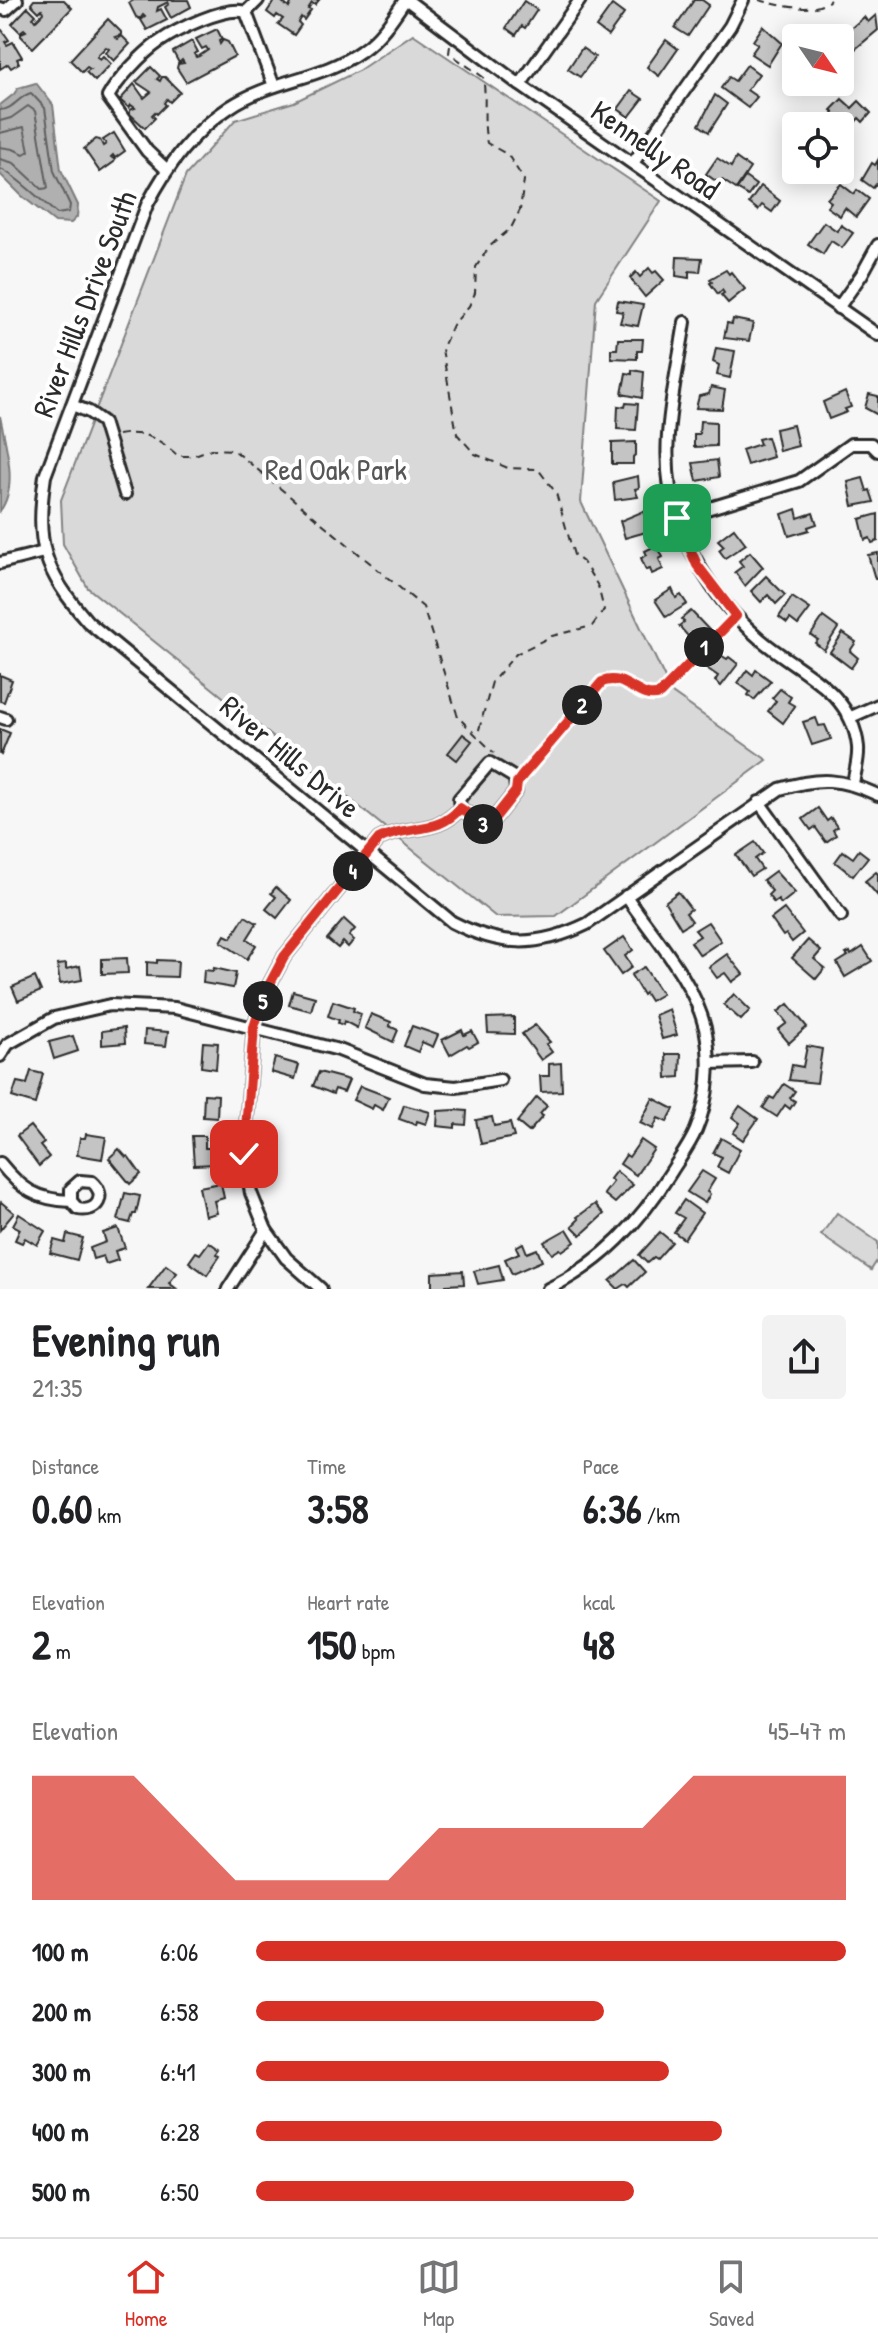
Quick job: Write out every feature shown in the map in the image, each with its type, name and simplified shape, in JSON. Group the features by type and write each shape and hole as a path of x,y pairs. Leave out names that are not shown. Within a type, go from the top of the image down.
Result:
{"street":[{"path":"0,8 6,10 17,0"},
{"path":"258,0 246,12 274,86"},
{"name":"River Hills Drive South","path":"44,552 40,514 45,476 147,205 166,169 194,134 231,105 339,63 361,51 383,32 406,0"},
{"name":"Kennelly Road","path":"406,0 520,85 878,335"},
{"path":"520,85 580,0"},
{"path":"633,163 730,26 743,0"},
{"name":"River Hills Drive South","path":"166,169 147,151 108,97 114,86 159,42 216,14 238,9 246,12"},
{"path":"838,308 878,245"},
{"path":"685,322 667,437 668,479 677,518 697,565 736,616 761,640 831,690 851,717 859,750 853,783"},
{"path":"72,405 103,422 125,494"},
{"path":"677,518 799,481 851,444 871,444 878,451"},
{"path":"0,563 44,552"},
{"name":"River Hills Drive","path":"44,552 61,591 88,622 452,922 475,934 501,941 534,942 563,936 587,924 780,789 803,782 828,780 853,783 878,795"},
{"path":"851,717 878,705"},
{"path":"321,1289 286,1258 266,1230 251,1193 244,1154 254,1027 266,991 284,957 379,839 388,834 434,827 449,821 460,808 459,799 490,763 515,778 516,791 490,824 480,822 460,808"},
{"path":"759,802 841,916"},
{"path":"548,1289 593,1262 624,1236 651,1205 696,1131 706,1097 709,1063 704,1027 691,990 626,896"},
{"path":"0,1056 8,1044 54,1018 110,1005 175,1008 339,1050 425,1084 456,1087 500,1080"},
{"path":"709,1063 752,1062"},
{"path":"0,1163 15,1181 46,1200 71,1201"},
{"path":"228,1289 266,1230"}],"path":[{"path":"759,0 804,7 823,6 830,0"},
{"path":"109,438 136,432 160,439 178,456 192,456 211,449 234,450 249,462 423,607 458,717 477,737 492,682 516,654 552,636 592,626 604,610 598,586 583,562 574,555 556,493 538,469 508,468 475,454 457,434 442,349 453,325 469,306 475,293 476,267 489,247 511,228 516,219 524,180 508,155 487,143 483,125 483,77 449,53 451,43"},
{"path":"517,783 602,682 620,679 649,696 660,694 736,616"}],"green space":[{"name":"Red Oak Park","path":"413,34 661,201 596,300 581,502 672,693 767,760 556,916 496,917 88,588 63,544 61,500 186,175 235,120 294,102 358,71"},
{"path":"837,1213 878,1242 878,1259 871,1270 821,1235"}],"water":[{"path":"36,83 53,105 61,170 78,205 77,217 71,223 55,222 0,174 0,105 18,88"},
{"path":"0,416 10,477 6,501 0,511"}],"building":[{"path":"34,0 64,0 72,8 33,48 21,36 26,31 20,32 12,24 28,7 36,15 33,18 35,21 43,13 42,9 39,12 31,4"},
{"path":"134,0 188,0 191,7 171,18 165,7 168,2 158,7 157,11 161,9 167,20 147,30 141,20 145,17 136,17 129,3"},
{"path":"275,0 280,0 289,8 295,0 319,0 315,5 312,3 304,20 301,17 298,22 301,25 294,35 278,24 283,19 267,12"},
{"path":"694,0 702,0 709,5 688,36 675,28"},
{"path":"524,1 537,10 516,35 506,28"},
{"path":"612,5 624,14 608,36 596,27"},
{"path":"876,15 878,30 854,50 854,26 864,17 868,22"},
{"path":"108,19 121,32 115,37 118,39 122,36 130,44 114,61 106,53 109,49 106,47 99,54 97,57 100,59 103,56 111,64 95,81 86,72 90,69 87,67 82,72 70,60"},
{"path":"763,26 782,43 768,65 751,54 758,44 753,41"},
{"path":"217,29 222,39 220,44 223,40 228,42 235,56 186,82 177,68 178,64 184,63 182,60 179,63 173,52 192,41 198,52 194,54 199,56 208,50 206,47 202,49 196,39"},
{"path":"0,31 9,40 5,42 7,45 13,42 22,57 11,68 8,64 0,69"},
{"path":"666,40 678,49 659,76 647,67"},
{"path":"582,48 595,57 580,77 568,69"},
{"path":"747,65 759,74 747,90 757,97 748,108 721,88 729,77 735,81"},
{"path":"151,67 160,76 157,79 160,81 165,77 180,92 170,102 167,99 166,105 152,115 155,118 145,128 130,114 130,110 135,108 131,105 129,108 120,100 134,84 144,98 151,92 136,82"},
{"path":"631,91 643,99 629,117 618,109"},
{"path":"715,95 727,104 709,132 699,125"},
{"path":"842,99 852,108 859,101 871,113 863,122 859,118 854,124 854,112 831,110"},
{"path":"114,133 125,151 115,158 113,155 114,162 100,172 84,149 96,139 103,146 106,144 103,140"},
{"path":"717,158 731,167 736,158 750,168 736,189 722,180 720,184 706,174"},
{"path":"878,160 878,182 873,188 862,180 872,163 875,165"},
{"path":"745,177 756,185 748,196 737,189"},
{"path":"841,184 854,194 857,190 869,199 856,217 845,208 840,216 827,207 831,202 827,199"},
{"path":"761,186 780,201 772,212 762,205 758,210 749,203"},
{"path":"824,222 837,231 841,225 853,233 842,248 831,241 823,254 808,244"},
{"path":"677,257 702,258 700,272 689,271 689,278 676,276"},
{"path":"649,268 664,280 645,297 630,278 636,272 640,277"},
{"path":"726,270 745,289 728,303 721,295 724,293 722,290 718,294 710,283 710,279"},
{"path":"618,301 643,305 638,326 620,323 623,312 616,311"},
{"path":"733,319 753,323 749,341 724,338 727,323 732,324"},
{"path":"618,339 643,339 642,351 637,351 637,359 611,358 611,349 617,349"},
{"path":"716,348 735,351 730,378 717,375 719,365 713,362"},
{"path":"632,370 644,372 642,398 622,394 626,373 632,374"},
{"path":"711,387 725,390 722,409 696,408 699,396 709,394"},
{"path":"845,392 851,407 845,409 847,412 829,419 823,402"},
{"path":"869,394 878,396 878,415 865,408"},
{"path":"626,403 638,404 636,430 617,429 618,406 625,407"},
{"path":"700,421 716,422 716,446 694,447 694,434 699,434"},
{"path":"793,425 798,446 779,451 775,429"},
{"path":"767,437 773,457 747,465 742,450 760,444 758,439"},
{"path":"636,442 633,464 612,464 612,443"},
{"path":"717,460 719,477 697,481 693,463"},
{"path":"638,476 639,488 635,489 638,497 615,500 613,482"},
{"path":"863,478 874,502 853,506 848,482"},
{"path":"796,509 798,518 813,513 817,524 789,536 782,514"},
{"path":"644,511 649,527 645,528 646,532 625,538 620,521"},
{"path":"878,514 878,541 872,543 870,538 865,540 860,519"},
{"path":"734,528 746,544 725,558 719,550 724,546 718,540"},
{"path":"657,545 663,557 659,559 663,569 652,574 650,569 646,570 641,558 647,555 645,551"},
{"path":"750,552 763,567 745,586 735,572 743,566 739,561"},
{"path":"878,553 878,579 875,579 868,555"},
{"path":"766,576 785,595 776,604 768,595 761,602 751,591"},
{"path":"672,589 676,598 681,595 687,604 666,617 655,600"},
{"path":"792,597 810,609 798,625 790,619 787,623 779,617"},
{"path":"691,611 709,630 694,643 679,626 684,622 681,619"},
{"path":"823,617 838,628 824,650 811,635"},
{"path":"843,633 856,642 850,651 858,658 851,668 830,652"},
{"path":"708,649 738,664 721,686 715,681 718,676 698,662"},
{"path":"747,670 753,675 756,670 771,681 754,700 748,695 750,692 738,683"},
{"path":"0,675 12,680 4,702 0,701"},
{"path":"780,689 791,697 788,702 795,706 783,723 768,711 776,701 772,698"},
{"path":"816,718 819,726 825,725 831,739 812,745 803,722"},
{"path":"0,729 10,733 1,755 0,754"},
{"path":"463,734 472,741 457,760 448,753"},
{"path":"818,808 827,821 831,818 837,827 833,830 836,835 826,842 815,827 811,830 803,819"},
{"path":"755,842 763,853 755,859 762,869 751,876 736,855"},
{"path":"859,850 868,857 853,876 835,862 843,851 853,858"},
{"path":"775,871 795,893 781,904 778,900 774,903 768,895 772,891 763,880"},
{"path":"876,872 878,874 878,896 865,881"},
{"path":"276,887 291,900 277,918 266,909 276,897 271,893"},
{"path":"678,892 691,909 686,913 692,921 681,928 665,902"},
{"path":"784,909 803,933 792,942 786,934 783,936 771,919"},
{"path":"245,916 257,923 247,939 256,945 247,959 221,942 225,935 231,938"},
{"path":"344,919 355,929 349,936 354,940 348,947 343,942 338,948 327,939"},
{"path":"708,922 721,941 700,955 691,942 700,936 695,930"},
{"path":"624,937 633,950 625,956 632,967 621,975 604,951"},
{"path":"808,940 821,951 814,959 825,968 816,979 792,958"},
{"path":"863,947 872,961 845,977 837,963 848,956 846,954 850,952 851,955"},
{"path":"727,954 743,974 732,982 725,973 717,978 709,967"},
{"path":"127,958 128,973 102,974 102,959"},
{"path":"157,960 178,961 177,977 147,976 147,962 157,963"},
{"path":"66,964 66,969 80,966 82,980 60,984 57,965"},
{"path":"644,967 662,994 650,1001 631,975"},
{"path":"214,968 236,973 233,988 203,983 204,970 213,971"},
{"path":"35,977 41,991 18,1001 12,987"},
{"path":"293,991 315,997 311,1011 289,1005"},
{"path":"734,994 750,1010 741,1020 724,1005"},
{"path":"333,1001 354,1008 353,1011 361,1014 357,1028 344,1021 343,1025 338,1023 339,1020 328,1016"},
{"path":"788,1004 807,1027 789,1043 778,1030 787,1023 778,1012"},
{"path":"669,1009 677,1035 662,1039 655,1015"},
{"path":"371,1014 391,1022 389,1026 398,1030 393,1042 365,1028"},
{"path":"514,1017 514,1034 488,1033 487,1018"},
{"path":"535,1025 550,1042 546,1044 552,1052 541,1060 522,1034"},
{"path":"412,1026 438,1035 433,1047 422,1042 418,1052 404,1046"},
{"path":"124,1028 125,1043 102,1045 102,1031"},
{"path":"145,1030 168,1032 166,1046 144,1044"},
{"path":"462,1030 464,1035 472,1031 478,1042 450,1055 442,1040"},
{"path":"73,1036 78,1051 54,1059 49,1042"},
{"path":"203,1042 218,1043 216,1069 201,1067"},
{"path":"807,1046 822,1049 817,1083 789,1080 792,1065 803,1067"},
{"path":"666,1054 681,1054 680,1077 667,1078"},
{"path":"275,1058 299,1065 295,1079 271,1072"},
{"path":"561,1063 562,1091 541,1092 540,1076 549,1076 549,1064"},
{"path":"31,1071 43,1074 35,1104 12,1097 17,1082 27,1084"},
{"path":"319,1072 349,1080 344,1092 335,1089 333,1094 313,1086"},
{"path":"784,1084 795,1091 790,1098 795,1101 790,1109 785,1105 777,1117 763,1108"},
{"path":"360,1086 389,1097 383,1110 374,1105 372,1109 353,1100"},
{"path":"204,1094 218,1095 217,1118 203,1117"},
{"path":"537,1097 547,1106 540,1114 543,1116 529,1132 517,1122"},
{"path":"653,1098 674,1109 667,1122 658,1118 653,1129 640,1123"},
{"path":"404,1105 430,1112 426,1124 417,1121 416,1125 399,1119"},
{"path":"740,1106 758,1119 743,1140 733,1133 740,1123 732,1117"},
{"path":"438,1111 467,1111 466,1125 455,1124 455,1128 437,1126"},
{"path":"492,1117 494,1126 510,1123 514,1137 481,1144 476,1120"},
{"path":"30,1126 44,1143 40,1146 49,1157 39,1166 17,1136"},
{"path":"86,1134 106,1137 102,1159 77,1155 80,1138 85,1138"},
{"path":"192,1136 205,1136 205,1148 215,1148 216,1164 194,1165"},
{"path":"721,1138 740,1149 728,1173 717,1167 722,1157 713,1153"},
{"path":"641,1140 654,1149 636,1175 620,1164"},
{"path":"119,1149 141,1174 130,1184 109,1158"},
{"path":"616,1171 633,1185 615,1203 604,1194 613,1182 610,1179"},
{"path":"702,1171 715,1179 705,1203 687,1192"},
{"path":"221,1183 224,1198 214,1201 217,1213 205,1216 199,1187"},
{"path":"125,1193 140,1196 136,1214 133,1214 130,1223 118,1220"},
{"path":"684,1200 702,1213 684,1239 674,1232 684,1218 675,1213"},
{"path":"0,1204 14,1213 0,1230"},
{"path":"595,1204 604,1214 581,1235 572,1226 579,1219 577,1217"},
{"path":"19,1214 45,1231 37,1245 25,1238 22,1243 15,1240 20,1229 13,1225"},
{"path":"118,1228 125,1248 115,1251 118,1260 106,1264 103,1256 93,1259 90,1248 106,1242 103,1233"},
{"path":"567,1229 575,1242 552,1254 544,1242"},
{"path":"660,1232 672,1242 657,1259 654,1257 647,1263 639,1255"},
{"path":"67,1234 83,1238 77,1260 50,1253 54,1240 65,1243"},
{"path":"209,1242 220,1250 217,1254 220,1256 207,1275 189,1262"},
{"path":"523,1243 527,1253 537,1249 542,1261 512,1274 505,1259 519,1253 516,1247"},
{"path":"634,1260 645,1272 629,1287 626,1284 618,1289 610,1281"},
{"path":"166,1265 177,1273 169,1283 177,1289 148,1289"},
{"path":"499,1265 503,1280 478,1284 474,1271"},
{"path":"463,1271 464,1284 432,1289 432,1273"}],"route":[{"path":"244,1154 254,1027 266,991 284,957 379,839 398,831 434,827 449,821 460,808 485,825 490,824 516,791 522,776 597,686 612,678 620,679 649,696 660,694 736,616 697,565 677,518"}]}
